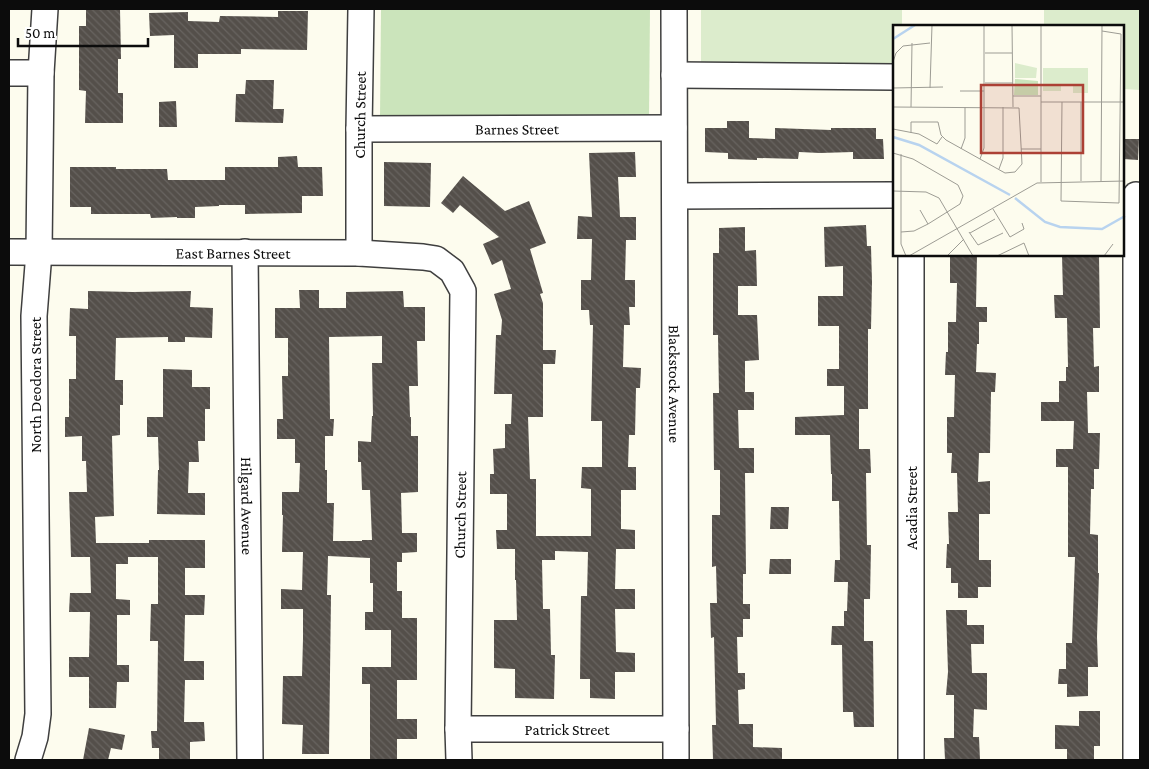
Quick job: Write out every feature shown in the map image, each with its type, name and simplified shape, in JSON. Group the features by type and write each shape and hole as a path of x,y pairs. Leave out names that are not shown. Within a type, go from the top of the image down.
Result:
{"street":[{"name":"North Deodora Street","path":"28,760 35,737 38,714 34,316 39,252 41,72 45,9"},
{"name":"Church Street","path":"359,253 361,9"},
{"name":"Blackstock Avenue","path":"674,9 676,760"},
{"path":"9,72 41,72"},
{"path":"674,76 893,77"},
{"name":"Barnes Street","path":"359,129 674,128"},
{"path":"675,196 893,195"},
{"path":"1133,195 1136,760"},
{"name":"East Barnes Street","path":"9,252 359,253 436,259 452,272"},
{"name":"Hilgard Avenue","path":"245,252 250,760"},
{"name":"Acadia Street","path":"911,256 911,760"},
{"name":"Church Street","path":"452,272 463,292 459,760"},
{"name":"Patrick Street","path":"458,729 676,729"}],"green space":[{"path":"381,9 650,9 649,119 380,117"},
{"path":"701,9 902,9 902,25 893,25 893,65 701,64"},
{"path":"1044,9 1140,9 1140,90 1124,89 1124,25 1044,25"}],"building":[{"path":"86,9 120,9 121,59 118,59 118,93 123,93 123,123 85,123 86,91 79,90 79,26 86,26"},
{"path":"278,11 308,11 307,50 241,49 241,54 198,54 198,68 174,68 174,35 150,36 149,13 188,12 188,21 219,22 220,16 278,17"},
{"path":"246,80 274,80 273,109 284,109 283,123 235,122 236,94 245,94"},
{"path":"176,101 177,127 159,127 159,102"},
{"path":"727,121 749,121 749,138 775,139 775,128 831,130 831,128 876,128 876,139 883,139 884,159 853,159 853,152 799,152 798,159 728,159 728,153 705,152 705,128 727,128"},
{"path":"1124,139 1139,139 1138,160 1124,159"},
{"path":"635,152 636,177 618,177 620,217 636,217 636,240 626,240 625,280 635,280 635,307 629,307 630,325 624,325 623,367 641,368 640,388 636,388 635,435 629,435 628,467 636,467 636,490 621,490 621,529 635,530 635,549 616,549 615,589 635,589 635,609 615,609 616,652 635,653 635,672 615,672 615,699 590,698 590,679 580,679 581,596 587,596 588,552 555,551 555,560 542,560 543,609 550,609 551,655 555,655 554,699 515,698 515,669 494,668 494,620 517,620 515,549 497,549 496,530 507,530 507,494 490,494 490,474 494,474 493,449 505,448 505,424 511,424 512,394 494,394 496,335 501,335 502,320 494,294 511,289 502,260 492,265 483,244 499,237 460,205 453,213 441,203 463,176 505,211 529,201 546,243 530,249 543,293 540,294 543,303 543,350 556,350 555,364 543,364 543,417 528,417 530,479 536,479 536,536 591,536 591,489 581,488 582,467 602,467 602,421 591,421 593,325 590,325 589,310 581,310 581,280 591,280 592,239 577,239 578,216 592,217 589,153"},
{"path":"297,156 298,167 322,167 323,196 302,196 302,213 245,214 245,205 219,205 195,207 195,218 151,218 150,214 91,214 91,207 70,207 70,167 167,169 168,180 225,180 225,167 278,167 278,157"},
{"path":"384,162 431,163 430,207 384,206"},
{"path":"866,225 867,246 871,246 871,329 868,329 868,409 859,409 859,449 870,449 871,473 866,473 867,545 871,545 870,599 864,599 864,641 873,641 874,727 854,727 853,712 843,712 842,645 831,645 832,626 844,626 844,611 847,611 848,582 834,582 835,560 840,560 839,501 832,501 830,435 795,435 795,417 844,415 844,386 827,386 827,369 839,369 839,326 818,326 818,296 843,296 843,266 825,267 824,227"},
{"path":"745,227 745,251 756,250 757,286 738,286 738,315 757,315 759,360 745,361 745,392 754,392 754,410 738,410 739,448 754,448 754,473 745,473 746,574 743,574 743,604 750,604 750,619 743,619 743,637 737,637 738,673 745,673 745,689 738,690 739,724 753,724 753,747 782,748 782,760 713,760 712,725 716,725 714,637 711,638 710,603 717,603 716,566 712,567 712,515 720,515 720,470 714,470 713,393 719,393 718,335 713,335 713,253 719,253 719,228"},
{"path":"950,256 977,256 976,307 987,307 987,322 979,322 976,372 996,373 995,392 991,392 990,453 979,453 978,482 990,481 990,514 979,514 979,560 991,560 991,587 978,587 978,598 958,598 958,583 951,583 951,568 946,568 947,544 949,544 948,512 958,512 957,473 951,473 952,453 947,453 947,417 954,417 955,375 945,375 946,352 948,352 948,322 956,322 957,283 950,283"},
{"path":"1062,256 1099,256 1100,328 1093,328 1094,367 1099,366 1099,392 1087,392 1088,433 1100,433 1099,469 1094,469 1094,489 1091,489 1090,534 1098,535 1098,667 1088,667 1088,696 1067,697 1067,684 1058,684 1059,669 1066,669 1066,643 1072,643 1075,557 1068,557 1068,467 1056,467 1056,449 1073,449 1074,421 1041,421 1041,402 1059,402 1059,381 1066,381 1066,367 1068,367 1067,318 1055,318 1054,295 1063,295"},
{"path":"299,290 319,290 319,308 346,308 346,292 403,291 404,307 425,307 425,341 417,341 418,386 409,386 411,436 418,436 418,492 401,493 402,533 417,533 417,552 402,553 402,562 397,562 397,591 402,591 402,618 417,618 417,680 397,680 397,719 417,719 417,739 397,739 397,760 370,760 370,684 362,684 362,667 391,667 391,630 365,630 365,612 373,612 373,583 370,583 370,558 328,556 327,595 331,595 329,754 302,754 303,725 282,724 283,676 302,676 303,609 281,609 281,589 302,590 303,552 282,552 282,492 299,492 300,463 295,463 295,439 277,439 277,419 283,419 282,376 288,376 288,338 275,338 275,308 300,308","holes":["382,336 382,363 372,363 373,416 371,442 358,441 358,462 361,462 362,490 370,490 372,540 333,541 334,503 327,503 327,470 325,470 325,436 333,436 334,419 330,419 329,337"]},
{"path":"88,291 191,291 190,307 213,308 212,338 185,337 185,342 168,342 168,337 116,338 115,380 123,380 123,405 120,405 120,435 112,436 114,516 95,517 96,543 149,543 149,540 205,540 205,568 185,568 185,595 205,595 204,615 185,615 184,661 204,661 204,680 185,680 184,722 204,722 205,741 190,742 190,760 159,760 159,748 152,748 151,731 157,731 158,641 150,641 151,604 158,604 158,557 128,557 128,564 116,564 116,599 130,600 130,615 117,615 117,665 129,665 129,682 117,682 116,708 89,708 89,677 69,677 69,657 89,657 90,612 69,612 70,593 91,593 90,557 71,557 69,492 87,492 86,461 82,461 82,436 65,437 65,417 69,417 69,379 76,379 76,336 69,336 70,308 88,309"},
{"path":"163,369 192,370 192,387 210,387 210,409 205,409 205,441 198,441 199,462 189,462 188,493 205,493 205,515 157,514 158,437 147,437 147,417 163,417"},
{"path":"771,507 789,507 788,529 770,529"},
{"path":"770,559 791,559 791,574 769,574"},
{"path":"946,610 967,610 967,625 984,625 984,644 971,644 972,673 987,673 987,710 974,709 973,737 979,737 980,760 945,760 944,738 954,738 954,695 946,695 948,672"},
{"path":"1079,711 1100,711 1100,746 1094,746 1094,760 1067,760 1067,749 1055,749 1055,725 1079,726"},
{"path":"89,728 125,735 122,750 111,748 108,760 83,760"}]}
